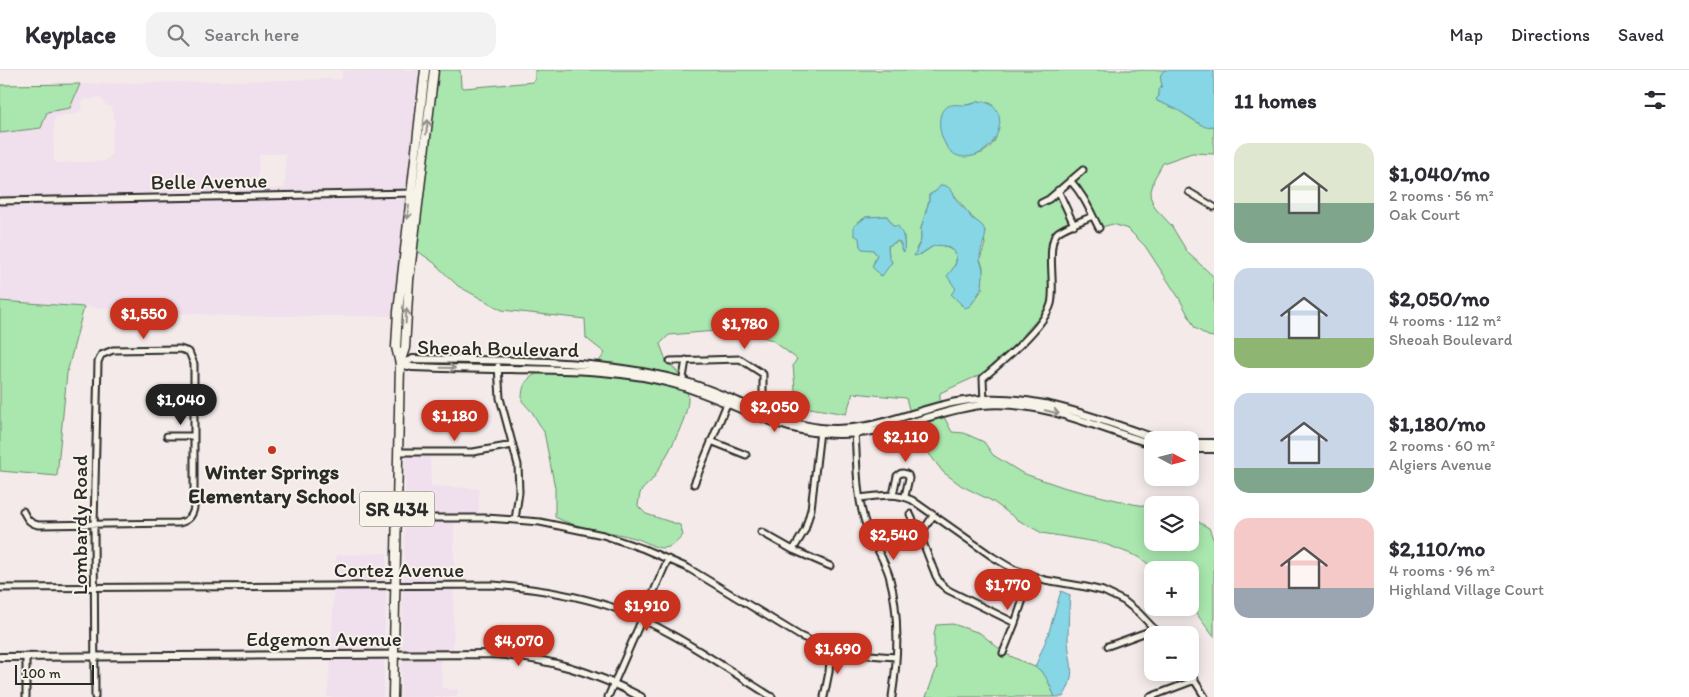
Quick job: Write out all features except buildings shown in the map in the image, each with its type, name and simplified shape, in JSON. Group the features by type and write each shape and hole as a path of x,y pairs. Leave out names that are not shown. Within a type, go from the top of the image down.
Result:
{"main road":[{"name":"SR 434","path":"393,697 400,364 396,347 410,193 424,70"},
{"name":"SR 434","path":"400,364 405,348 408,280 434,70"},
{"path":"416,146 422,166"}],"street":[{"path":"1041,203 1049,199 1083,170"},
{"path":"1070,180 1090,207 1099,228"},
{"path":"1058,190 1074,225"},
{"path":"1189,192 1214,207"},
{"name":"Belle Avenue","path":"0,201 419,193"},
{"path":"984,402 983,378 1022,343 1051,304 1053,281 1051,254 1053,240 1057,232 1093,216"},
{"name":"Lombardy Road","path":"95,697 94,525 97,370 101,355 113,350 180,349 189,352 194,364 194,436"},
{"name":"Sheoah Boulevard","path":"400,364 413,359 498,361 573,365 646,372 820,431"},
{"path":"670,361 740,359 760,372 764,378 763,412"},
{"path":"682,384 686,360"},
{"path":"498,361 500,398 518,465 519,479 515,520"},
{"name":"Sheoah Boulevard","path":"400,364 412,367 572,370 682,384"},
{"name":"Sheoah Boulevard","path":"728,401 785,426 820,431 855,431 895,427 984,402 1013,398 1055,405 1144,435"},
{"path":"694,484 728,401"},
{"name":"Sheoah Boulevard","path":"984,402 1045,411 1144,442"},
{"path":"793,550 805,530 811,508 820,431"},
{"path":"855,431 860,498 865,520 882,557 893,594 896,619 896,657 892,697"},
{"path":"24,510 27,520 32,524 38,525 179,523 186,521 190,518 194,508 194,436 167,436"},
{"path":"711,441 746,455"},
{"path":"1199,443 1214,443"},
{"path":"398,452 473,452 513,445"},
{"path":"1199,449 1214,449"},
{"path":"893,495 897,476 905,473 909,478 905,496"},
{"path":"860,498 893,495 905,496 1013,569 1045,580 1103,592 1124,602 1152,626"},
{"path":"910,514 940,584 948,590 1015,623"},
{"path":"920,535 933,516"},
{"path":"397,518 486,518 515,520 556,525 603,535 668,559 708,580 800,636 830,649 862,656 896,657"},
{"path":"761,532 793,550 830,566"},
{"path":"608,697 668,559"},
{"path":"1003,653 1031,576"},
{"name":"Cortez Avenue","path":"0,588 493,585 536,589 588,600 642,620 686,644 772,697"},
{"path":"1108,646 1144,633"},
{"path":"824,697 829,672 830,649"},
{"name":"Edgemon Avenue","path":"0,657 495,654 530,658 573,668 614,683 641,697"},
{"path":"26,657 26,697"},
{"path":"1150,697 1192,681"},
{"path":"1196,681 1204,697"}],"shaded area":[{"path":"342,70 420,70 406,190 0,198 0,133 41,128 47,112 70,108 80,84 342,79","holes":["100,97 105,104 111,107 113,113 115,123 111,141 112,154 105,161 56,163 54,161 54,121 56,116 76,114 81,110 82,100","259,154 286,154 285,188 257,190"]},
{"path":"405,196 393,316 227,316 1,301 0,204"},
{"path":"406,456 430,457 431,486 479,489 479,515 405,516"},
{"path":"405,521 466,521 454,522 454,582 404,583"},
{"path":"387,553 387,583 335,583 336,555"},
{"path":"334,588 386,588 384,652 331,652"},
{"path":"403,588 454,588 453,651 402,652"},
{"path":"384,657 383,697 327,697 331,658"},
{"path":"402,657 440,657 442,688 458,690 457,697 401,697"}],"green space":[{"path":"438,70 460,70 461,86 464,88 533,82 535,80 535,70 1166,70 1161,74 1162,85 1157,101 1176,109 1199,123 1214,126 1214,154 1192,153 1163,163 1154,179 1150,196 1155,208 1171,225 1188,253 1214,277 1214,337 1208,336 1195,328 1179,298 1145,246 1128,229 1113,224 1102,227 1075,181 1087,170 1083,166 1055,190 1037,202 1040,207 1057,195 1070,223 1056,230 1050,240 1048,254 1050,281 1048,303 1040,316 1006,355 984,373 940,393 940,404 910,413 906,398 853,393 846,414 810,408 796,401 793,365 797,359 772,340 748,332 715,331 669,335 660,344 667,363 681,376 680,378 597,364 605,353 586,338 585,319 502,310 458,286 433,262 416,250","holes":["984,101 992,104 997,126 995,141 989,148 974,156 956,154 949,149 944,141 966,105","949,188 968,213 982,226 985,244 980,259 983,267 982,290 970,306 961,305 955,285 951,282 956,262 956,255 952,250 941,245 935,245 920,255 916,249 921,240 921,228 929,195","887,216 893,226 904,236 904,251 898,241 888,246 889,257 892,262 881,276 873,264 877,255 873,250 860,246 858,222 866,217"]},
{"path":"80,84 70,108 47,112 41,128 0,133 0,85"},
{"path":"0,301 84,307 67,373 57,476 0,471"},
{"path":"540,372 632,378 687,391 688,400 683,422 665,459 651,481 641,491 638,506 646,514 680,525 683,535 675,543 661,548 635,538 583,527 555,517 555,488 544,432 532,412 522,401 525,383"},
{"path":"943,415 952,432 964,433 984,442 993,455 1022,473 1066,488 1144,506 1144,551 1199,551 1199,522 1209,528 1214,541 1214,637 1198,616 1199,561 1144,561 1139,557 1102,543 1042,533 1018,520 992,501 962,486 943,472 913,433 912,424"},
{"path":"953,624 980,633 1001,650 999,655 1004,657 1006,654 1039,669 1047,678 1055,697 926,697 937,667 934,656 936,625"}],"water":[{"path":"1165,70 1214,70 1214,126 1205,127 1176,109 1157,101 1159,90 1162,86 1161,75"},
{"path":"979,101 990,104 997,111 1000,120 999,130 987,148 977,154 965,157 957,156 950,151 942,136 940,119 942,112 949,106 969,105"},
{"path":"941,185 951,189 960,205 968,212 971,218 983,227 985,232 980,259 983,270 982,285 970,306 965,308 951,294 956,289 947,276 954,268 956,262 953,251 939,245 914,256 921,240 921,228 929,195"},
{"path":"887,216 893,226 898,226 902,232 904,252 901,249 901,243 898,241 888,246 889,257 892,262 882,276 872,267 877,255 873,250 862,249 859,238 854,235 854,226 866,217"},
{"path":"1061,591 1070,595 1068,639 1072,668 1068,689 1063,697 1055,697 1045,676 1035,667 1048,635"}],"place":[{"name":"Winter Springs Elementary School","path":"272,450"}]}
